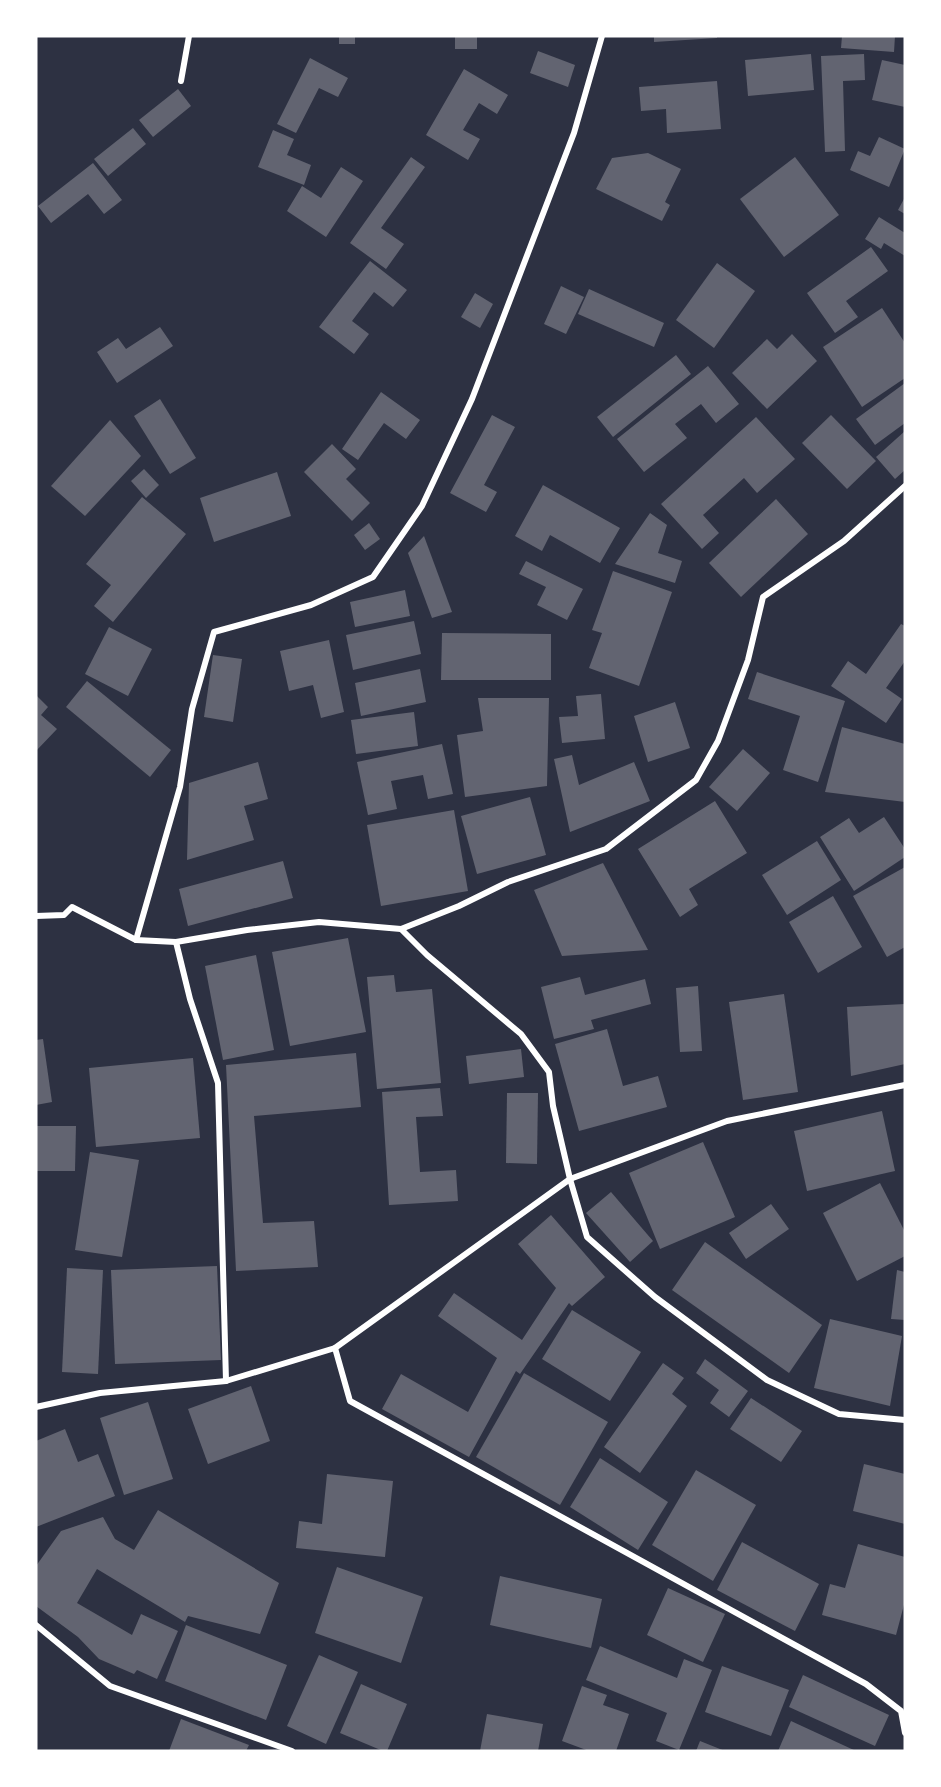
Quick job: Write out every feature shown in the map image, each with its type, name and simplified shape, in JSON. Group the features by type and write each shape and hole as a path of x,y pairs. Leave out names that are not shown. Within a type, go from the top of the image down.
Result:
{"street":[{"path":"181,81 189,36"},
{"path":"136,940 180,787 192,709 214,632 311,605 373,577 422,506 472,399 574,133 602,36"},
{"path":"36,916 64,915 72,907 136,940 177,942 247,930 319,922 401,929 459,906 508,882 606,849 696,780 718,741 748,660 763,597 844,541 905,486"},
{"path":"401,929 427,955 521,1034 549,1072 553,1106 570,1179 587,1237 655,1297 767,1380 839,1414 905,1419"},
{"path":"177,942 190,999 218,1083 226,1381"},
{"path":"36,1407 100,1393 226,1381 335,1348 570,1179 727,1121 905,1085"},
{"path":"335,1348 350,1401 866,1684 901,1711 905,1733"},
{"path":"36,1625 110,1686 292,1751"}],"building":[{"path":"339,36 355,36 355,44 339,44"},
{"path":"455,36 477,36 477,49 455,49"},
{"path":"654,36 717,36 717,38 654,42"},
{"path":"842,36 895,36 894,52 841,48"},
{"path":"538,51 575,65 568,87 530,73"},
{"path":"811,54 814,90 748,96 745,60"},
{"path":"864,54 865,80 843,81 845,151 825,152 821,56"},
{"path":"310,58 348,78 338,97 319,88 296,133 277,124"},
{"path":"882,60 905,65 905,107 872,100"},
{"path":"464,69 508,95 497,114 479,103 463,130 480,139 468,160 426,135"},
{"path":"717,81 721,129 667,133 666,109 641,111 639,87"},
{"path":"178,89 191,106 153,137 139,120"},
{"path":"133,128 146,144 108,176 94,159"},
{"path":"273,130 294,139 287,155 311,165 304,185 258,167"},
{"path":"879,137 905,149 889,187 850,170 858,151 870,156"},
{"path":"648,153 681,169 665,202 670,205 662,221 596,189 612,158"},
{"path":"411,157 425,167 381,228 404,244 386,269 350,243"},
{"path":"795,157 839,215 784,257 740,199"},
{"path":"93,163 122,200 104,214 88,194 51,223 38,206"},
{"path":"341,167 363,181 326,237 287,211 302,186 321,198"},
{"path":"905,197 905,214 898,210"},
{"path":"879,217 905,233 905,256 884,243 881,249 865,239"},
{"path":"871,247 888,271 846,301 858,317 835,333 807,293"},
{"path":"370,261 407,290 393,307 374,292 352,321 369,334 354,354 319,327"},
{"path":"717,263 755,291 714,348 676,320"},
{"path":"561,286 584,297 566,334 544,324"},
{"path":"589,289 664,323 654,347 578,314"},
{"path":"475,293 493,304 480,328 461,317"},
{"path":"882,308 905,343 905,378 862,407 823,347"},
{"path":"160,327 173,346 117,383 97,352 118,338 126,349"},
{"path":"792,334 817,361 767,409 732,373 767,339 777,349"},
{"path":"676,355 691,374 613,437 597,417"},
{"path":"708,366 739,404 716,423 701,404 675,424 687,438 644,472 617,439"},
{"path":"905,383 905,423 875,445 856,419"},
{"path":"381,392 420,420 406,439 384,423 358,460 342,449"},
{"path":"160,399 196,458 170,474 134,416"},
{"path":"492,415 515,427 484,485 497,492 486,512 450,493"},
{"path":"831,415 876,461 847,489 802,443"},
{"path":"756,417 795,459 757,493 744,478 703,515 719,533 702,549 661,504"},
{"path":"110,420 141,456 85,516 51,486"},
{"path":"905,431 905,470 895,479 876,457"},
{"path":"332,444 356,469 346,479 370,503 352,521 304,472"},
{"path":"144,469 159,485 146,498 131,481"},
{"path":"277,472 291,516 214,542 200,498"},
{"path":"543,485 620,528 600,563 550,535 542,551 515,536"},
{"path":"142,497 186,534 113,622 94,606 111,585 86,564"},
{"path":"776,499 808,534 741,597 709,563"},
{"path":"650,513 667,525 658,553 682,561 675,583 615,564"},
{"path":"369,523 380,539 365,550 354,535"},
{"path":"424,536 452,612 432,618 408,553"},
{"path":"526,561 583,589 567,620 537,605 546,587 519,574"},
{"path":"613,571 672,592 639,686 589,668 602,633 592,630"},
{"path":"405,590 410,616 355,627 350,602"},
{"path":"414,621 421,654 353,670 346,635"},
{"path":"901,624 905,626 905,661 886,688 902,699 886,723 831,686 848,661 866,674"},
{"path":"109,627 152,649 128,696 85,674"},
{"path":"442,633 551,634 551,680 441,680"},
{"path":"329,640 344,712 321,718 313,685 289,691 280,651"},
{"path":"213,655 242,659 233,722 204,717"},
{"path":"420,669 426,702 361,716 355,683"},
{"path":"757,672 845,701 818,782 783,770 800,716 748,699"},
{"path":"87,681 171,750 150,777 66,707"},
{"path":"601,694 605,739 562,743 559,717 578,716 576,696"},
{"path":"36,695 48,707 41,715 57,729 36,751"},
{"path":"478,698 549,698 547,786 465,797 457,735 483,731"},
{"path":"675,702 690,748 648,762 634,716"},
{"path":"414,712 418,746 356,754 351,720"},
{"path":"842,727 905,744 905,802 825,792"},
{"path":"442,744 453,794 428,799 423,775 391,781 397,809 368,815 357,762"},
{"path":"743,749 770,773 737,811 709,787"},
{"path":"572,755 579,785 634,762 650,801 570,832 554,759"},
{"path":"258,762 268,799 244,806 254,840 187,860 189,783"},
{"path":"530,797 546,855 477,874 461,816"},
{"path":"715,801 747,853 689,889 698,905 680,917 638,849"},
{"path":"454,810 468,891 381,906 367,825"},
{"path":"884,817 905,849 905,857 854,891 820,837 849,818 859,833"},
{"path":"817,841 841,880 787,915 762,875"},
{"path":"283,861 293,898 188,926 179,889"},
{"path":"603,863 648,950 562,956 534,890"},
{"path":"905,867 905,947 887,957 853,896"},
{"path":"833,896 862,947 818,973 789,922"},
{"path":"348,938 366,1032 290,1046 272,952"},
{"path":"256,955 274,1050 223,1060 205,966"},
{"path":"394,975 396,992 432,989 441,1083 377,1089 367,977"},
{"path":"580,977 585,995 645,979 651,1004 591,1020 594,1029 554,1039 541,987"},
{"path":"698,986 702,1051 680,1052 676,988"},
{"path":"784,994 798,1092 743,1100 729,1002"},
{"path":"905,1004 905,1064 851,1076 847,1007"},
{"path":"607,1029 623,1086 658,1076 667,1107 579,1131 555,1044"},
{"path":"43,1039 52,1102 36,1105 36,1040"},
{"path":"521,1049 524,1077 469,1084 466,1056"},
{"path":"356,1053 361,1107 254,1116 263,1223 314,1221 318,1267 236,1271 226,1065"},
{"path":"193,1058 200,1138 96,1147 89,1068"},
{"path":"440,1088 443,1116 416,1117 420,1172 456,1170 458,1201 389,1205 382,1092"},
{"path":"507,1093 538,1093 537,1164 506,1163"},
{"path":"882,1111 895,1171 807,1191 794,1131"},
{"path":"36,1126 76,1126 75,1171 36,1171"},
{"path":"703,1142 735,1217 660,1249 629,1173"},
{"path":"90,1152 139,1160 122,1257 75,1250"},
{"path":"880,1183 905,1232 905,1256 857,1281 823,1213"},
{"path":"611,1192 653,1241 630,1262 586,1213"},
{"path":"771,1204 789,1229 746,1259 729,1233"},
{"path":"551,1215 605,1277 572,1306 569,1303 520,1374 516,1371 469,1457 382,1409 401,1374 468,1412 497,1358 438,1316 454,1293 522,1340 556,1288 518,1244"},
{"path":"705,1242 822,1325 789,1373 672,1290"},
{"path":"217,1266 221,1360 115,1364 111,1270"},
{"path":"67,1268 103,1270 98,1374 62,1372"},
{"path":"897,1270 905,1272 905,1320 891,1319"},
{"path":"572,1310 641,1352 610,1401 542,1359"},
{"path":"830,1319 902,1336 890,1406 814,1388"},
{"path":"705,1359 748,1391 729,1417 710,1403 719,1390 696,1373"},
{"path":"663,1363 684,1378 672,1394 687,1406 640,1473 604,1447"},
{"path":"524,1373 608,1422 560,1505 476,1457"},
{"path":"251,1386 270,1441 208,1464 188,1409"},
{"path":"751,1398 802,1431 781,1462 730,1429"},
{"path":"148,1402 173,1479 124,1495 100,1418"},
{"path":"65,1429 78,1462 98,1454 115,1496 36,1527 36,1441"},
{"path":"600,1458 668,1502 638,1550 570,1507"},
{"path":"864,1464 905,1474 905,1524 853,1511"},
{"path":"696,1470 756,1505 713,1581 652,1545"},
{"path":"327,1474 393,1481 385,1557 296,1548 299,1521 322,1524"},
{"path":"158,1510 279,1583 260,1634 188,1616 185,1622 97,1569 77,1603 132,1635 141,1614 178,1631 157,1679 137,1670 134,1674 99,1659 78,1637 36,1606 36,1566 61,1531 103,1517 115,1539 134,1550"},
{"path":"742,1542 819,1584 795,1631 717,1590"},
{"path":"858,1544 905,1557 905,1601 896,1635 822,1615 830,1584 845,1588"},
{"path":"337,1567 423,1597 401,1663 315,1633"},
{"path":"500,1576 602,1599 591,1648 490,1625"},
{"path":"668,1588 725,1614 703,1662 647,1635"},
{"path":"186,1625 287,1665 266,1720 165,1681"},
{"path":"600,1646 677,1678 684,1659 712,1670 679,1750 656,1741 667,1713 586,1680"},
{"path":"319,1655 358,1672 326,1744 287,1726"},
{"path":"722,1666 789,1690 771,1736 705,1712"},
{"path":"803,1675 889,1715 875,1746 789,1707"},
{"path":"361,1684 407,1704 387,1751 340,1733"},
{"path":"582,1686 607,1695 603,1705 629,1714 616,1751 589,1751 562,1741"},
{"path":"487,1714 543,1724 538,1751 480,1751"},
{"path":"181,1719 249,1745 246,1751 169,1751"},
{"path":"791,1721 856,1751 778,1751"},
{"path":"700,1741 725,1751 696,1751"}]}
